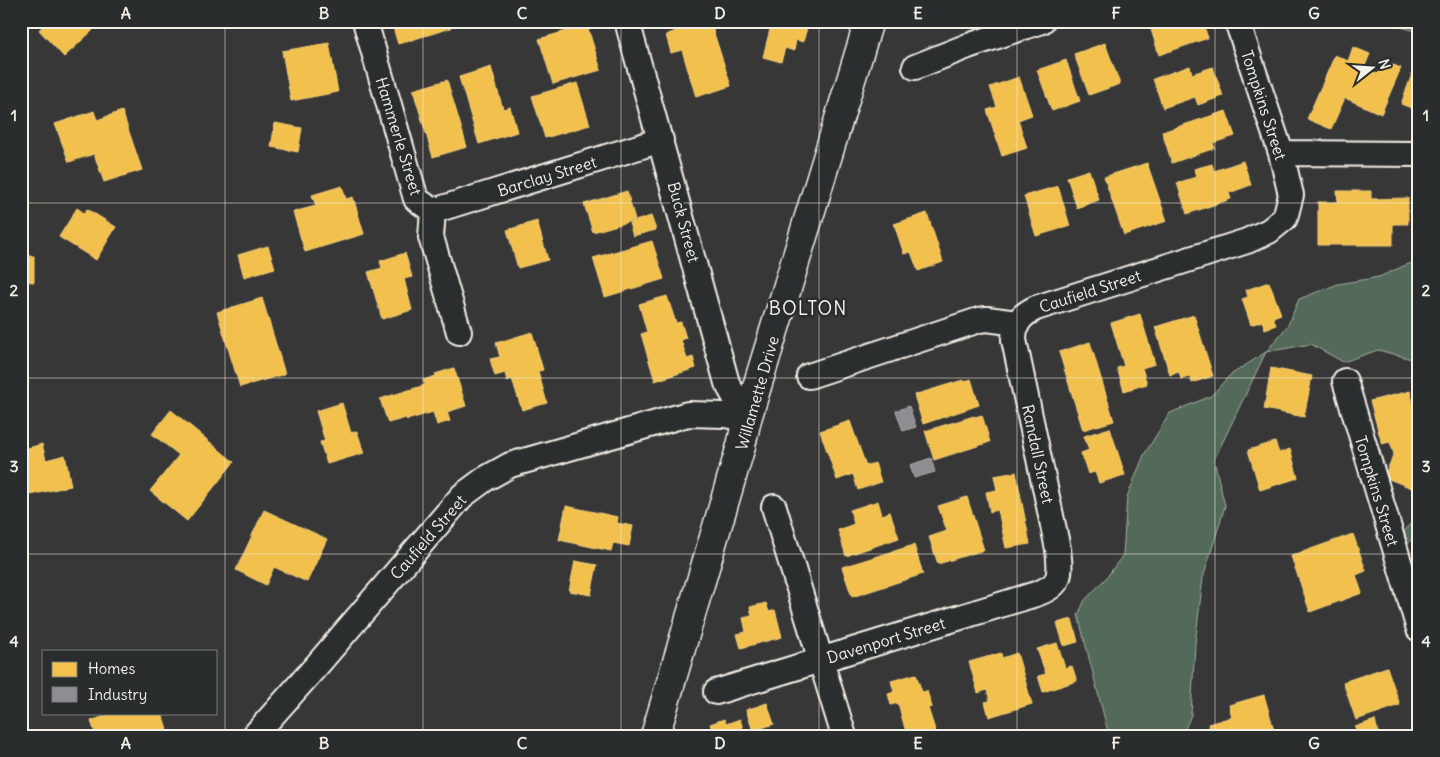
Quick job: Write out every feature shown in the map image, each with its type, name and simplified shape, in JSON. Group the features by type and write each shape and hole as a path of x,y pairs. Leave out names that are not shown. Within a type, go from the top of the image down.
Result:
{"main road":[{"name":"Willamette Drive","path":"655,736 741,446 747,419 869,21"}],"street":[{"name":"Hammerle Street","path":"365,21 416,199 433,211 431,237 459,332"},
{"name":"Buck Street","path":"627,21 727,383 747,419"},
{"path":"914,67 1042,21"},
{"name":"Tompkins Street","path":"1237,21 1281,153 1290,195 1285,218"},
{"name":"Barclay Street","path":"433,211 661,140"},
{"path":"1281,153 1419,154"},
{"name":"Caufield Street","path":"1017,323 1021,317 1036,308 1247,241 1270,231 1285,218"},
{"path":"809,376 979,320 987,319 1017,323"},
{"name":"Randall Street","path":"1017,323 1014,328 1014,340 1058,549 1060,573 1055,585"},
{"name":"Tompkins Street","path":"1345,381 1419,629"},
{"name":"Caufield Street","path":"254,736 462,496 485,479 510,465 688,414 726,415 747,419"},
{"path":"774,507 844,736"},
{"name":"Davenport Street","path":"716,692 1036,594 1048,590 1055,585"}],"green space":[{"path":"1419,21 1419,32 1383,22"},
{"path":"1419,261 1419,361 1378,350 1343,362 1311,344 1266,352 1288,325 1299,299 1338,284 1379,277"},
{"path":"1266,352 1214,460 1225,506 1203,578 1195,644 1191,715 1182,736 1109,736 1078,615 1085,600 1106,578 1123,555 1127,497 1144,455 1170,413 1211,396 1229,376"},
{"path":"1419,512 1419,529 1408,544 1404,532"}],"building: Homes":[{"path":"47,21 90,21 93,30 64,57 39,30"},
{"path":"391,21 449,21 451,28 398,44"},
{"path":"697,21 710,21 731,86 696,97 682,50 671,53 666,35 676,31 675,28"},
{"path":"772,21 809,21 803,42 796,40 794,51 785,48 781,62 763,57"},
{"path":"1155,21 1202,21 1208,38 1159,55 1149,23"},
{"path":"587,25 601,70 553,84 539,39"},
{"path":"329,43 338,92 291,101 282,51"},
{"path":"1105,43 1120,84 1089,95 1074,54"},
{"path":"1353,47 1370,54 1364,68 1378,74 1383,61 1401,68 1381,114 1345,98 1331,129 1307,119 1335,55 1348,61"},
{"path":"1066,60 1080,101 1052,111 1037,70"},
{"path":"1190,66 1192,74 1213,67 1223,96 1198,105 1195,97 1163,108 1153,79"},
{"path":"1415,66 1419,68 1419,111 1401,104"},
{"path":"491,67 503,109 510,107 517,132 479,144 459,77"},
{"path":"1019,77 1032,115 1018,120 1027,148 1002,156 987,110 997,107 990,87"},
{"path":"447,80 467,147 433,157 413,90"},
{"path":"577,83 590,125 545,138 532,96"},
{"path":"94,111 97,120 122,111 142,170 104,182 94,154 69,162 55,124"},
{"path":"1226,111 1235,136 1213,143 1215,148 1172,163 1162,132"},
{"path":"275,123 302,128 298,152 271,147"},
{"path":"1243,161 1251,185 1229,193 1231,199 1187,214 1177,183 1196,177 1194,169 1212,164 1214,171"},
{"path":"1147,163 1167,221 1124,235 1104,177"},
{"path":"1089,170 1099,200 1077,208 1067,177"},
{"path":"342,186 346,199 353,197 364,234 305,252 293,212 316,206 312,195"},
{"path":"1058,186 1070,226 1036,236 1024,196"},
{"path":"627,191 635,220 593,232 584,204"},
{"path":"1337,191 1371,191 1371,199 1408,198 1408,224 1393,224 1393,245 1318,245 1318,202 1338,202"},
{"path":"77,208 84,213 87,209 116,227 96,260 59,237"},
{"path":"927,213 943,262 918,271 911,252 904,254 894,224"},
{"path":"651,216 656,230 633,236 629,223"},
{"path":"537,221 548,260 518,268 507,230"},
{"path":"652,241 664,279 605,297 593,258"},
{"path":"268,246 275,268 244,277 238,255"},
{"path":"405,253 412,277 404,279 412,310 382,319 368,272 382,268 380,261"},
{"path":"21,256 34,256 34,282 21,281"},
{"path":"1269,282 1281,314 1273,317 1276,325 1265,329 1262,321 1251,325 1242,299 1248,297 1246,290"},
{"path":"667,296 676,323 681,322 686,338 681,340 687,359 693,357 696,368 655,381 641,334 647,332 639,304"},
{"path":"262,298 285,374 240,387 217,312"},
{"path":"1140,314 1155,364 1142,368 1147,384 1124,391 1117,368 1124,366 1111,323"},
{"path":"1194,315 1213,376 1192,383 1190,377 1181,379 1179,372 1170,375 1155,327"},
{"path":"532,332 543,370 538,371 547,403 522,410 512,379 507,381 505,373 495,376 490,359 500,357 496,343"},
{"path":"1090,342 1114,421 1083,430 1059,352"},
{"path":"454,368 466,406 447,412 450,421 437,425 433,412 407,420 406,418 388,423 380,399 425,385 423,380"},
{"path":"1271,368 1312,376 1304,417 1264,409"},
{"path":"971,379 979,405 923,424 914,395"},
{"path":"1410,391 1419,424 1419,478 1414,489 1384,477 1394,454 1390,442 1382,444 1370,401"},
{"path":"342,403 351,433 357,431 364,453 327,464 320,442 325,441 316,411"},
{"path":"171,410 234,462 187,521 150,491 179,455 152,434"},
{"path":"982,415 990,442 934,460 925,431"},
{"path":"850,421 866,466 875,463 881,482 858,490 853,474 837,480 820,431"},
{"path":"1110,428 1125,475 1099,483 1095,472 1088,474 1081,453 1089,450 1084,436"},
{"path":"1275,442 1279,453 1290,449 1298,478 1260,490 1248,450"},
{"path":"42,444 46,460 65,455 71,486 21,497 21,450"},
{"path":"1016,472 1030,544 1006,548 998,510 990,512 986,492 997,490 994,476"},
{"path":"967,497 984,550 938,564 929,537 947,531 938,506"},
{"path":"878,501 882,515 890,512 899,538 846,556 838,530 854,524 850,510"},
{"path":"566,506 618,517 617,523 633,526 629,546 613,543 611,551 559,540"},
{"path":"264,510 327,539 307,582 274,567 266,585 236,570"},
{"path":"1353,534 1366,571 1356,575 1362,593 1310,612 1291,556"},
{"path":"914,545 923,574 852,597 842,567"},
{"path":"575,561 597,565 591,595 569,591"},
{"path":"766,603 769,612 775,610 782,637 741,648 737,634 746,632 743,618 752,616 750,607"},
{"path":"1072,619 1078,642 1064,646 1057,623"},
{"path":"1057,643 1065,668 1072,666 1077,681 1043,692 1038,676 1046,674 1037,649"},
{"path":"1001,653 1002,658 1017,653 1032,704 989,717 985,702 990,701 987,690 978,693 969,662"},
{"path":"1387,667 1400,705 1356,720 1343,682"},
{"path":"916,674 922,692 927,691 932,707 928,708 937,736 907,736 898,703 891,705 888,694 894,692 891,681"},
{"path":"1264,695 1274,730 1252,736 1212,736 1208,724 1232,717 1229,705"},
{"path":"767,703 774,724 753,731 746,710"},
{"path":"110,714 162,714 169,736 96,736 91,721"},
{"path":"724,719 726,724 740,719 745,736 705,736 704,733 712,730 710,724"},
{"path":"1375,720 1379,736 1358,736 1355,727"},
{"path":"770,730 772,736 754,735"}],"building: Industry":[{"path":"909,406 916,427 903,431 896,411"},
{"path":"931,458 935,472 914,478 910,465"}],"district":[{"name":"BOLTON","path":"808,308"}]}
